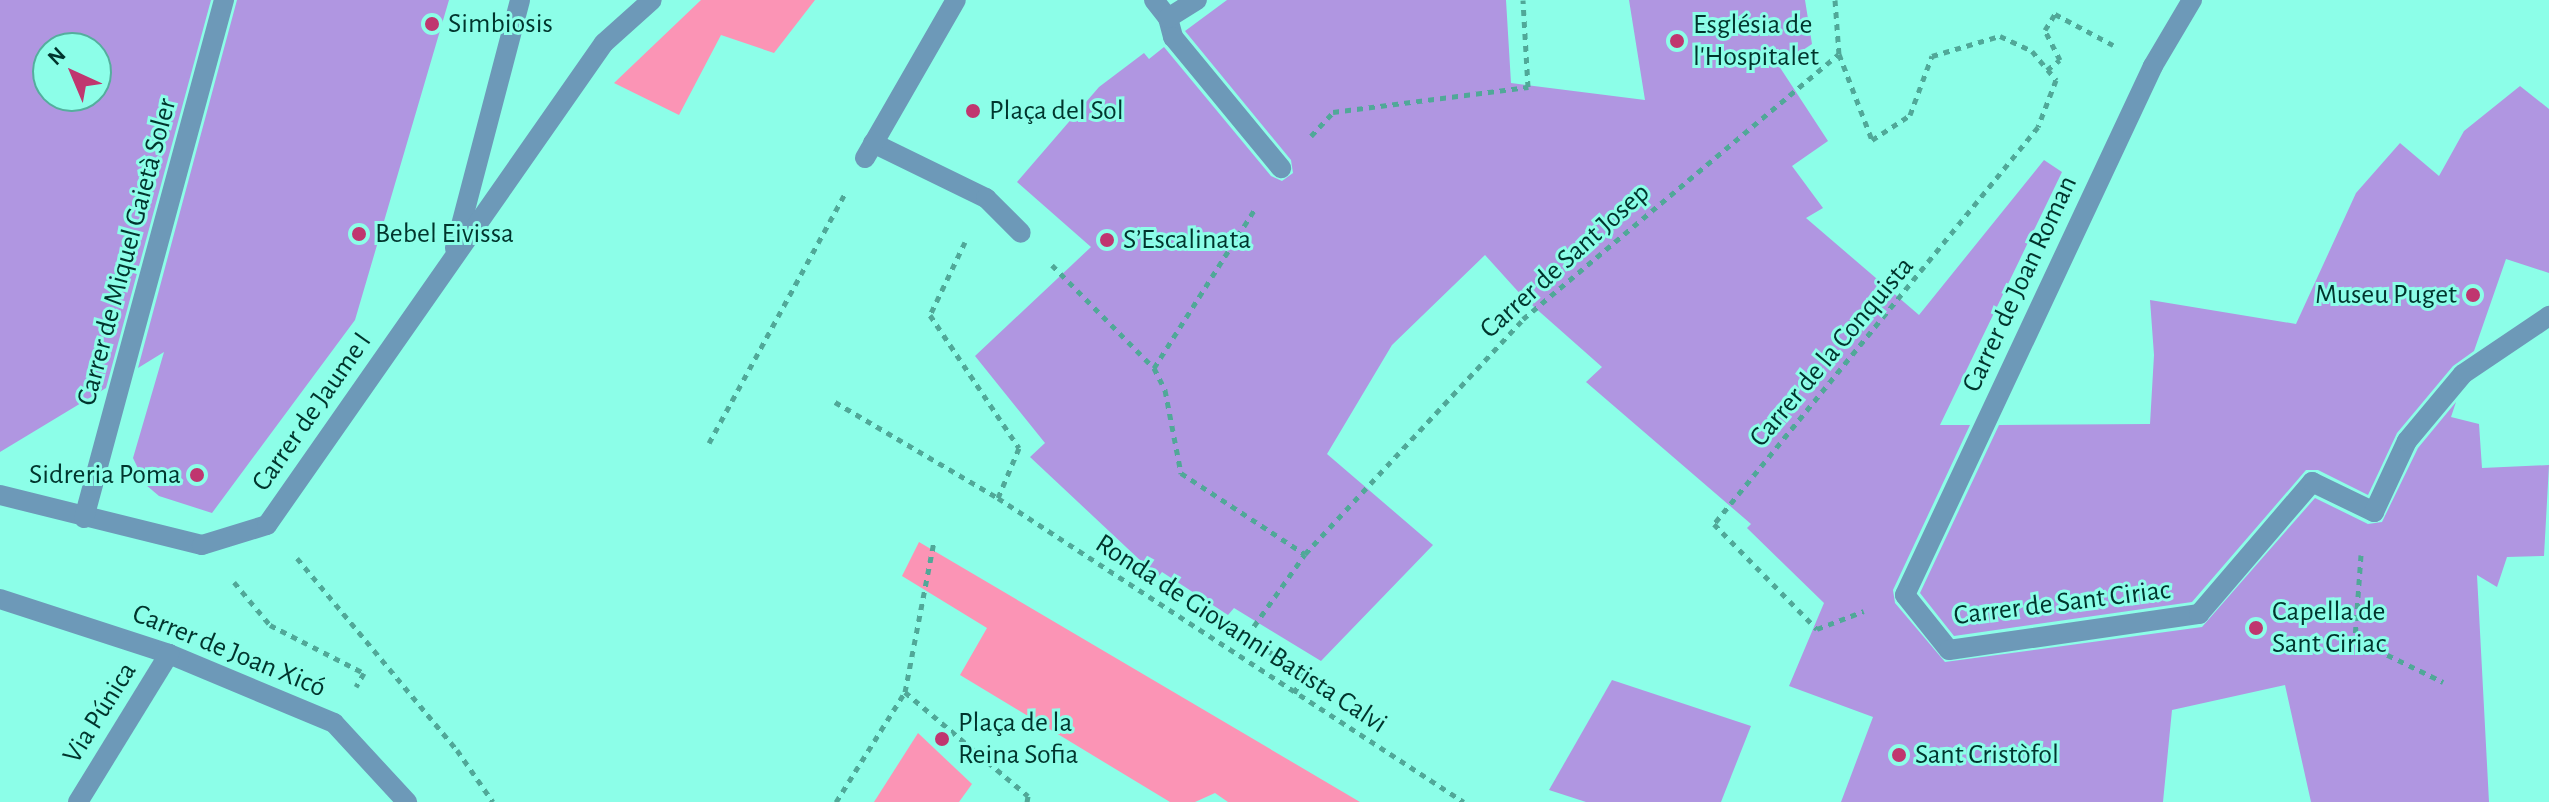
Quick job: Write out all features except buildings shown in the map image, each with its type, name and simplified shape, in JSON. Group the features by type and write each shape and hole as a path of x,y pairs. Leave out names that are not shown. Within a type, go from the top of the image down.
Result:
{"street":[{"name":"Carrer de Miquel Gaietà Soler","path":"84,518 224,0"},
{"name":"Carrer de Jaume I","path":"451,262 520,0"},
{"name":"Carrer de Jaume I","path":"0,495 202,545 267,525 604,43 652,0"},
{"path":"956,0 869,150 983,205 1021,233"},
{"path":"1154,0 1168,18 1173,37 1281,168"},
{"path":"1168,18 1197,0"},
{"name":"Carrer de Joan Roman","path":"1905,595 2153,66 2192,0"},
{"path":"2374,512 2407,441 2463,374 2549,316"},
{"name":"Carrer de Sant Ciriac","path":"1905,595 1949,650 2199,614 2312,482 2374,512"},
{"name":"Carrer de Joan Xicó","path":"0,599 169,654 334,723 407,802"},
{"name":"Via Púnica","path":"78,802 169,654"}],"path":[{"path":"1523,0 1528,87"},
{"path":"1835,0 1839,54 1872,140 1910,115 1932,56 2000,36 2032,51 2047,70 2060,60 2045,30 2055,14 2153,66"},
{"name":"Carrer de Sant Josep","path":"1294,693 1304,676 1247,636 1305,554 1523,319 1839,54"},
{"name":"Carrer de la Conquista","path":"1817,629 1714,524 2029,139 2056,80 2047,70"},
{"path":"709,443 869,150"},
{"path":"983,205 930,315 1019,448 998,498"},
{"path":"1021,233 1154,368 1165,390 1181,473 1305,554"},
{"name":"Ronda de Giovanni Batista Calvi","path":"835,402 998,498 1464,802"},
{"path":"2374,512 2357,569 2355,639 2443,682"},
{"path":"836,802 905,692 934,541"},
{"path":"303,564 457,750 493,802"},
{"path":"270,625 364,673"},
{"path":"905,692 1028,796 1027,802"}],"shaded area":[{"path":"701,0 815,0 774,53 721,35 679,115 614,83"},
{"path":"919,542 1360,802 1228,802 1215,793 1195,802 1170,802 960,675 987,628 902,576"},
{"path":"918,733 972,784 959,802 874,802"}],"place":[{"name":"Simbiosis","path":"432,24"},
{"name":"Església de l'Hospitalet","path":"1677,41"},
{"name":"Plaça del Sol","path":"973,111"},
{"name":"Bebel Eivissa","path":"359,234"},
{"name":"S’Escalinata","path":"1107,240"},
{"name":"Museu Puget","path":"2473,295"},
{"name":"Sidreria Poma","path":"197,475"},
{"name":"Capella de Sant Ciriac","path":"2256,628"},
{"name":"Plaça de la Reina Sofia","path":"942,739"},
{"name":"Sant Cristòfol","path":"1899,755"}]}
